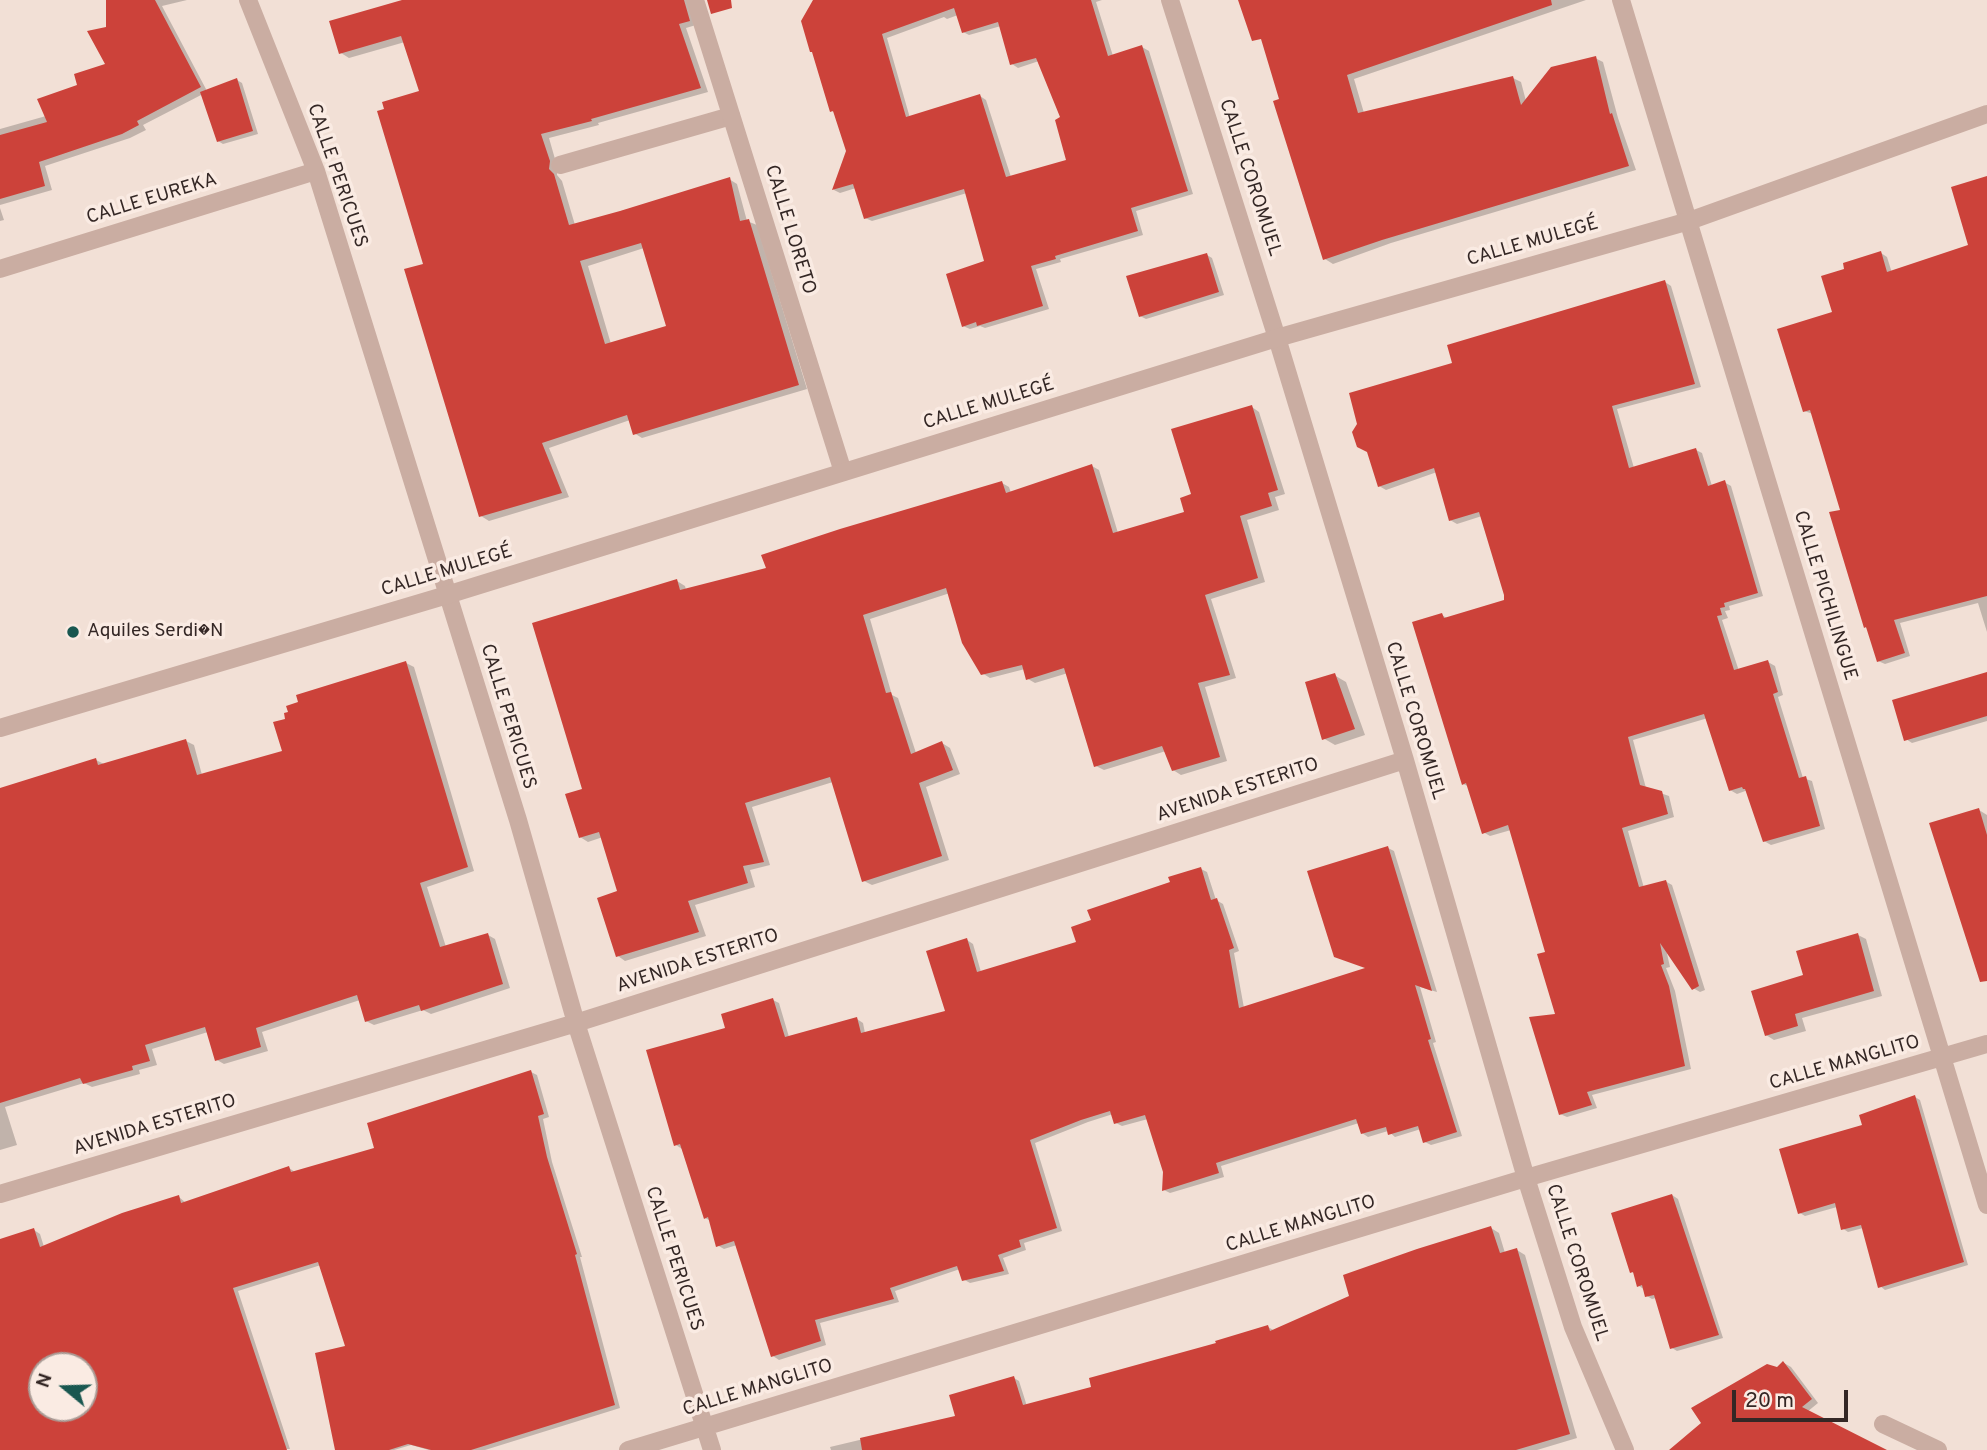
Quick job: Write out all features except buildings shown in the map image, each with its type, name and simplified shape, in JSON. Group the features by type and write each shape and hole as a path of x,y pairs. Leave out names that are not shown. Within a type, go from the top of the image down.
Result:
{"street":[{"name":"CALLE PERICUES","path":"250,0 316,171 517,820 576,1023 712,1450"},
{"name":"CALLE LORETO","path":"695,0 843,472"},
{"name":"CALLE COROMUEL","path":"1170,0 1277,338 1405,760 1526,1178 1573,1327 1626,1450"},
{"name":"CALLE PICHILINGUE","path":"1621,0 1987,1205"},
{"name":"CALLE MULEGÉ","path":"0,728 447,595 1277,338 1689,221 1987,114"},
{"path":"560,165 731,116"},
{"name":"CALLE EUREKA","path":"0,269 316,171"},
{"name":"AVENIDA ESTERITO","path":"0,1194 576,1023 1405,760"},
{"name":"CALLE MANGLITO","path":"628,1450 1526,1178 1987,1044"},
{"path":"1883,1424 1938,1450"}],"place":[{"name":"Aquiles Serdi�N","path":"73,632"}]}
